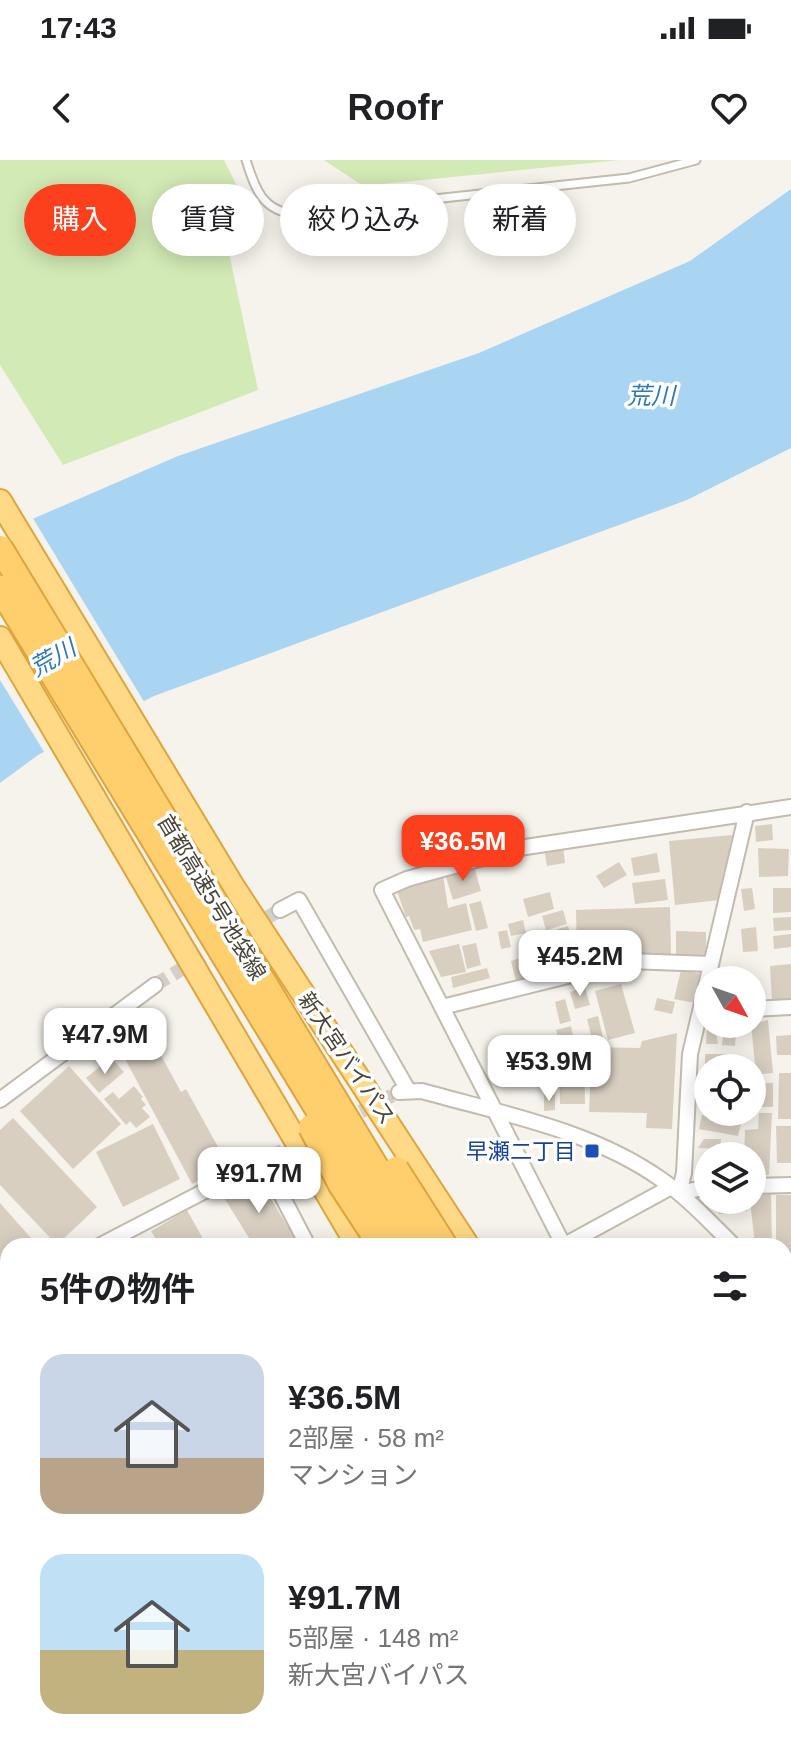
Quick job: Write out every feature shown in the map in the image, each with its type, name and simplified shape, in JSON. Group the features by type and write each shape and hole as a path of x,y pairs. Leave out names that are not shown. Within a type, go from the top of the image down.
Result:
{"highway":[{"name":"新大宮バイパス","path":"0,501 232,885 463,1238"},
{"name":"首都高速5号池袋線","path":"0,548 396,1238"},
{"name":"首都高速5号池袋線","path":"0,588 419,1238"},
{"path":"0,638 353,1238"},
{"path":"234,953 341,1185 376,1238"},
{"path":"234,953 386,1152 440,1238"}],"street":[{"path":"560,1238 382,890 407,879 519,848 791,807"},
{"path":"442,1007 628,961 711,964 747,812"},
{"path":"280,910 299,900 404,1091 497,1113 594,1142 638,1164 675,1190 726,1238"},
{"path":"0,1100 155,985"},
{"path":"766,1008 791,1007"},
{"path":"675,1190 684,1173 690,1054 695,1038"},
{"path":"114,1238 264,1160 304,1238"},
{"path":"766,1186 791,1185"},
{"path":"580,1238 675,1190 694,1188"}],"lane":[{"path":"246,160 255,191 277,212 295,214 629,178 696,160"}],"green space":[{"path":"0,160 224,160 236,184 152,184 152,256 230,256 258,390 63,465 0,365"},
{"path":"324,160 620,160 383,184 360,184"}],"water":[{"name":"荒川","path":"791,189 791,448 687,500 154,696 38,755 0,783 0,533 178,456 479,353 690,261"}],"pier":[{"path":"31,515 146,705 46,755 0,680 0,529"}],"building":[{"path":"772,824 773,840 756,842 755,826"},
{"path":"732,835 720,900 675,905 669,841"},
{"path":"563,846 565,863 547,866 544,849"},
{"path":"758,848 789,849 788,876 759,877"},
{"path":"657,853 660,872 634,876 631,858"},
{"path":"619,862 627,875 604,888 596,876"},
{"path":"474,866 481,891 453,900 445,874"},
{"path":"443,875 448,908 466,903 472,930 423,942 420,929 414,930 409,916 406,917 397,891"},
{"path":"665,879 668,900 635,904 632,883"},
{"path":"752,888 755,909 744,911 741,889"},
{"path":"773,888 791,888 791,912 773,913"},
{"path":"550,892 554,909 528,917 523,899"},
{"path":"481,901 488,928 476,931 469,904"},
{"path":"670,907 671,954 577,957 576,910"},
{"path":"563,910 567,924 546,930 542,916"},
{"path":"791,917 791,930 774,931 773,918"},
{"path":"523,920 526,933 511,936 508,924"},
{"path":"568,926 573,943 560,947 556,934 558,929"},
{"path":"756,927 758,951 743,952 741,929"},
{"path":"507,930 511,947 501,949 498,932"},
{"path":"676,931 706,932 706,956 676,956"},
{"path":"791,934 791,947 774,949 773,936"},
{"path":"542,942 546,957 532,960 528,945"},
{"path":"476,943 481,965 467,969 462,946"},
{"path":"459,944 466,972 441,977 429,951"},
{"path":"573,946 578,965 567,967 562,949"},
{"path":"526,956 530,977 516,981 511,961"},
{"path":"791,964 791,999 772,1000 770,966"},
{"path":"487,968 490,978 453,988 451,977"},
{"path":"681,970 694,973 694,1003 674,999"},
{"path":"621,984 635,1033 608,1040 595,991"},
{"path":"585,987 590,1005 575,1009 570,992"},
{"path":"657,998 675,1002 672,1014 654,1010"},
{"path":"565,999 571,1021 560,1024 555,1002"},
{"path":"141,1009 145,1019 120,1036 115,1027"},
{"path":"598,1016 603,1037 592,1039 587,1019"},
{"path":"766,1020 773,1073 766,1074 766,1054 754,1054 752,1038 766,1038"},
{"path":"145,1026 181,1092 186,1089 228,1165 192,1184 116,1042"},
{"path":"571,1026 574,1041 560,1045 556,1030"},
{"path":"677,1033 672,1129 646,1128 647,1113 589,1112 592,1047 640,1048 642,1041"},
{"path":"791,1035 791,1055 777,1055 776,1036"},
{"path":"706,1038 717,1038 718,1044 706,1044"},
{"path":"723,1038 736,1038 735,1046 722,1045"},
{"path":"584,1048 585,1104 560,1104 559,1049"},
{"path":"114,1061 124,1072 99,1093 86,1078 102,1065 105,1069"},
{"path":"69,1066 121,1124 73,1169 20,1111"},
{"path":"779,1073 791,1073 791,1119 778,1119"},
{"path":"766,1083 773,1083 773,1107 766,1107"},
{"path":"134,1086 146,1105 142,1108 150,1117 136,1128 130,1121 126,1125 104,1099 113,1092 119,1099"},
{"path":"544,1095 555,1095 555,1110 544,1111"},
{"path":"766,1113 772,1113 769,1175 766,1175 766,1142 745,1142 745,1130 758,1129 758,1126 766,1126"},
{"path":"13,1118 97,1207 64,1238 50,1238 0,1185 0,1130"},
{"path":"153,1124 180,1179 123,1207 96,1152"},
{"path":"700,1126 740,1126 738,1136 699,1129"},
{"path":"776,1126 791,1126 791,1163 777,1163"},
{"path":"704,1139 721,1139 721,1142 702,1142"},
{"path":"256,1175 295,1238 249,1238 223,1196"},
{"path":"766,1194 771,1194 772,1238 754,1238 752,1214 766,1214"},
{"path":"776,1195 791,1195 791,1238 776,1238"},
{"path":"0,1203 31,1238 0,1238"},
{"path":"187,1210 203,1238 155,1238 151,1231"}],"tunnel":[{"path":"155,985 280,910"},
{"path":"342,1121 399,1092"},
{"path":"270,1157 302,1141"}],"place":[{"name":"早瀬二丁目","path":"592,1151"}]}
